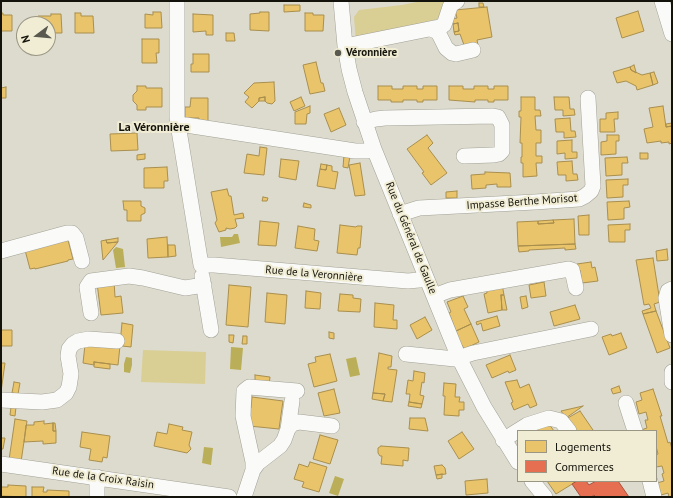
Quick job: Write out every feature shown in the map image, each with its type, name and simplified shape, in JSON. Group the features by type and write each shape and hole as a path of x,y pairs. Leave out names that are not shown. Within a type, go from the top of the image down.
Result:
{"street":[{"path":"177,1 177,118 211,330"},
{"name":"Rue du Général de Gaulle","path":"341,1 345,46 353,84 364,122 374,149 459,358 484,407 517,461"},
{"path":"345,46 431,29 444,25 450,7 457,1"},
{"path":"662,1 671,26"},
{"path":"431,29 438,32 449,51 452,53 456,54 473,50"},
{"name":"Impasse Berthe Morisot","path":"400,214 414,209 430,207 579,199 585,196 591,192 593,186 588,98"},
{"path":"364,122 385,118 498,117 502,125 502,151 499,154 494,155 464,156"},
{"path":"178,126 186,125 363,151 374,149"},
{"path":"1,251 66,233 72,233 76,238 82,261"},
{"name":"Rue de la Veronnière","path":"201,265 408,282 426,277"},
{"path":"434,296 450,290 569,269 572,270 576,288"},
{"path":"91,312 87,287 91,281 129,276 185,288 204,285"},
{"path":"672,289 668,291 666,298 672,335"},
{"path":"406,354 448,359 459,358 473,353 591,329"},
{"path":"1,400 50,402 57,400 66,393 71,381 68,356 69,349 73,344 78,341 89,339 117,341"},
{"path":"672,372 672,382"},
{"path":"253,470 252,452 243,416 244,391 246,388 249,387 294,396 288,429"},
{"path":"626,403 635,430"},
{"path":"519,430 527,425 549,418 561,421 568,430"},
{"path":"244,497 253,470 258,463 280,446 292,424 299,422 332,426"},
{"path":"503,440 517,431"},
{"name":"Rue de la Croix Raisin","path":"1,464 97,477 161,492 229,497"},
{"path":"97,477 97,497"},
{"path":"533,482 545,497"},
{"path":"650,482 654,497"}],"shaded area":[{"path":"421,1 446,1 442,18 356,41 354,17 359,10 402,5"},
{"path":"234,234 238,234 240,243 221,247 220,237 232,237"},
{"path":"116,247 123,249 125,267 116,268 113,250"},
{"path":"231,347 243,348 241,370 230,369"},
{"path":"143,350 206,352 205,384 141,382"},
{"path":"126,357 132,358 130,373 124,372"},
{"path":"356,357 360,375 350,377 346,359"},
{"path":"204,447 213,448 211,465 202,463"},
{"path":"335,476 344,479 338,496 329,493"}],"building: Logements":[{"path":"479,3 483,3 484,7 479,7"},
{"path":"284,5 300,5 300,11 284,12"},
{"path":"487,7 492,37 477,40 478,45 464,45 460,34 455,35 454,32 459,31 458,23 453,24 452,19 457,18 455,10"},
{"path":"638,11 644,31 622,38 616,18"},
{"path":"153,12 161,12 162,28 145,28 145,14 153,15"},
{"path":"269,12 269,31 250,30 250,14"},
{"path":"1,13 3,13 3,15 12,15 12,31 1,31"},
{"path":"75,13 81,13 81,16 93,16 94,33 75,33"},
{"path":"305,13 324,15 323,31 305,31"},
{"path":"51,14 61,14 62,33 56,33 56,16 51,16"},
{"path":"193,14 213,15 213,35 206,35 206,31 193,32"},
{"path":"458,23 459,31 454,32 453,24"},
{"path":"226,33 234,33 235,41 226,41"},
{"path":"142,39 159,39 159,53 156,53 157,63 142,63"},
{"path":"193,54 209,54 209,72 191,72"},
{"path":"316,62 321,83 323,83 325,91 310,94 303,65"},
{"path":"634,65 636,73 631,70 630,67"},
{"path":"630,67 631,70 642,75 650,73 653,85 637,90 636,86 626,81 617,83 613,72"},
{"path":"654,72 658,83 653,85 650,73"},
{"path":"274,82 275,101 272,104 265,101 265,97 259,98 259,101 252,108 245,102 249,97 244,93 254,83"},
{"path":"137,86 146,86 146,88 162,88 162,107 146,107 146,110 137,110 137,105 133,101 133,95 137,91"},
{"path":"378,86 392,86 392,89 403,89 403,86 417,86 417,89 423,89 423,86 437,86 437,100 423,100 423,102 417,102 417,100 403,100 403,102 391,102 391,100 378,100"},
{"path":"449,86 463,86 463,89 474,89 474,86 488,86 488,89 494,89 494,86 508,86 508,100 494,100 494,102 488,102 488,100 475,100 475,102 449,100"},
{"path":"6,87 6,98 1,98 1,88"},
{"path":"265,97 265,101 259,101 259,98"},
{"path":"301,97 305,106 294,111 290,102"},
{"path":"521,97 535,97 535,110 540,110 541,116 535,116 536,130 541,130 541,143 536,143 536,156 542,156 542,163 536,163 537,176 523,177 523,163 521,163 522,143 520,143 521,117 519,117 519,111 521,111"},
{"path":"554,97 569,97 570,109 574,109 575,115 563,116 563,110 555,110"},
{"path":"191,98 208,98 208,121 199,120 199,118 185,118 185,107 190,107"},
{"path":"310,106 310,113 307,114 306,124 295,124 295,112"},
{"path":"663,106 666,127 672,126 672,143 661,143 661,141 647,143 644,129 653,127 649,108"},
{"path":"339,108 346,125 331,132 324,114"},
{"path":"618,112 618,119 614,119 615,132 600,132 600,119 606,119 606,113"},
{"path":"570,118 571,131 575,131 576,137 564,138 564,132 556,132 555,119"},
{"path":"672,123 672,126 666,127 666,124"},
{"path":"137,133 138,150 111,151 110,134"},
{"path":"427,135 433,143 428,148 447,173 431,185 422,173 424,172 407,149"},
{"path":"607,135 619,135 619,141 616,141 616,154 601,155 601,142 607,141"},
{"path":"572,140 572,152 577,152 577,158 565,159 565,153 557,154 557,141"},
{"path":"260,147 267,148 264,175 244,173 247,154 259,156"},
{"path":"640,153 648,153 648,159 640,159"},
{"path":"145,154 145,159 137,160 137,155"},
{"path":"344,155 350,156 348,168 343,167"},
{"path":"627,157 628,163 622,163 622,175 606,176 605,158"},
{"path":"281,159 299,161 296,180 279,177"},
{"path":"572,161 573,174 577,174 578,180 566,181 566,175 558,175 557,162"},
{"path":"360,163 365,195 355,196 349,165"},
{"path":"321,164 327,165 326,170 320,169"},
{"path":"327,165 332,166 332,171 338,172 335,189 317,186 320,169 326,170"},
{"path":"167,167 168,181 164,181 164,188 144,188 144,168"},
{"path":"485,172 510,173 511,187 497,187 497,184 486,185 486,188 472,189 471,175 485,174"},
{"path":"628,179 628,185 623,185 623,197 607,198 606,180"},
{"path":"227,189 229,196 231,196 234,215 243,213 244,218 235,219 237,226 235,228 226,228 226,230 219,232 215,223 217,220 211,192"},
{"path":"457,191 457,198 446,198 446,192"},
{"path":"263,197 268,198 267,201 262,201"},
{"path":"123,201 141,201 141,206 145,208 145,213 141,215 141,221 127,221 127,210 124,210"},
{"path":"629,201 630,207 624,208 624,219 608,220 607,202"},
{"path":"304,203 311,205 311,208 303,207"},
{"path":"589,215 589,235 579,235 578,216"},
{"path":"574,219 575,244 518,246 517,222 538,221 538,224 554,223 553,220"},
{"path":"553,220 554,223 538,224 538,221"},
{"path":"260,221 279,223 276,246 258,245"},
{"path":"630,224 630,230 625,230 625,242 609,242 608,225"},
{"path":"340,225 356,227 362,226 360,248 358,248 357,255 337,253"},
{"path":"298,226 315,229 314,240 319,241 317,251 295,248"},
{"path":"167,237 168,257 148,258 147,239"},
{"path":"118,238 118,242 107,243 106,240"},
{"path":"68,240 73,259 30,269 25,250"},
{"path":"106,240 107,243 118,242 103,260 101,241"},
{"path":"575,244 576,249 565,250 565,248 519,252 518,246"},
{"path":"168,245 175,245 176,256 168,257"},
{"path":"667,249 668,260 657,261 656,251"},
{"path":"653,258 660,302 654,304 656,311 643,314 642,311 651,308 649,304 644,305 636,260"},
{"path":"591,262 592,268 595,267 598,281 582,283 580,270 578,270 577,264"},
{"path":"114,281 115,297 121,296 123,313 101,315 97,283"},
{"path":"544,282 546,296 531,298 529,285"},
{"path":"502,284 504,295 501,295 502,310 488,313 484,294 487,293 486,287"},
{"path":"229,285 251,287 248,327 226,325"},
{"path":"306,291 321,293 320,309 305,308"},
{"path":"267,293 287,295 285,324 265,322"},
{"path":"340,294 353,295 353,298 361,299 360,312 338,311"},
{"path":"501,295 504,295 507,310 502,310"},
{"path":"463,296 468,307 464,309 471,324 456,331 449,313 451,312 447,302"},
{"path":"526,296 528,307 522,309 520,297"},
{"path":"375,303 394,305 393,320 397,320 397,329 374,327"},
{"path":"575,305 580,319 554,326 550,312"},
{"path":"656,311 670,348 657,353 643,314"},
{"path":"497,316 500,326 483,331 481,323 477,325 476,322"},
{"path":"425,317 432,330 417,339 410,325"},
{"path":"122,323 133,325 131,347 122,346 120,344"},
{"path":"471,324 479,342 464,349 462,345 460,346 456,331"},
{"path":"1,330 12,330 12,346 1,346"},
{"path":"329,332 334,333 334,339 329,338"},
{"path":"621,333 627,348 609,355 602,337"},
{"path":"229,335 234,335 233,343 229,342"},
{"path":"243,336 247,336 247,344 242,344"},
{"path":"85,345 120,346 118,365 94,362 94,365 83,363"},
{"path":"379,353 392,356 391,367 388,367 388,369 397,370 392,402 383,401 385,394 373,393"},
{"path":"330,354 337,381 314,387 308,364 316,362 315,357"},
{"path":"510,355 516,370 509,373 508,371 492,378 486,365"},
{"path":"94,362 110,364 110,369 94,367"},
{"path":"1,363 5,363 1,392"},
{"path":"414,371 425,373 424,383 422,382 420,395 424,396 422,404 409,402 410,394 406,394 408,380 413,381"},
{"path":"255,375 270,377 269,385 255,384"},
{"path":"517,380 520,388 529,384 537,405 530,408 528,404 514,410 511,403 513,402 505,382"},
{"path":"14,382 20,383 18,394 12,393"},
{"path":"444,383 456,384 455,397 460,397 459,402 464,402 464,410 459,410 459,416 444,415"},
{"path":"619,386 621,392 613,394 611,389"},
{"path":"334,389 340,413 324,416 318,393"},
{"path":"653,389 662,416 660,416 668,443 670,442 672,449 672,497 669,497 668,493 661,495 657,483 664,481 662,474 664,473 662,466 657,467 657,430 641,430 647,428 645,420 648,420 646,412 639,414 636,402 642,400 640,393"},
{"path":"373,393 385,394 383,401 372,399"},
{"path":"252,397 283,401 279,429 249,426 249,408 251,408"},
{"path":"409,402 422,404 421,408 408,406"},
{"path":"583,406 566,418 561,411"},
{"path":"11,407 16,407 15,416 10,415"},
{"path":"580,411 593,430 573,430 566,419"},
{"path":"410,418 425,418 428,431 409,429"},
{"path":"15,419 27,421 21,462 9,460"},
{"path":"44,421 44,424 53,423 53,431 56,431 56,443 43,444 43,441 24,442 26,425 34,425 34,422"},
{"path":"547,421 553,430 533,430"},
{"path":"53,423 55,423 56,431 53,431"},
{"path":"169,424 183,427 182,430 192,432 189,445 191,449 187,453 154,446 157,432 167,434"},
{"path":"82,432 110,436 107,458 103,457 102,462 89,460 91,449 80,447"},
{"path":"462,432 474,449 459,459 448,441"},
{"path":"320,435 338,440 330,464 313,459"},
{"path":"1,438 5,438 3,449 1,449"},
{"path":"381,446 409,448 408,461 403,460 403,466 381,464 382,456 378,453 378,448"},
{"path":"310,462 327,467 319,492 302,487 304,482 294,479 299,464 308,467"},
{"path":"442,465 445,468 446,474 436,475 434,466"},
{"path":"442,474 442,478 437,479 436,475"},
{"path":"487,479 488,493 466,495 465,481"},
{"path":"548,482 575,482 556,494"},
{"path":"8,485 26,486 26,497 1,496 1,487 8,487"},
{"path":"32,487 44,487 43,492 47,492 47,490 69,491 69,497 32,497"}],"building: Commerces":[{"path":"575,482 587,482 589,485 594,482 619,482 629,497 596,497 594,495 591,497 581,497 572,484"}],"place":[{"name":"Véronnière","path":"338,53"}],"district":[{"name":"La Véronnière","path":"154,128"}]}
